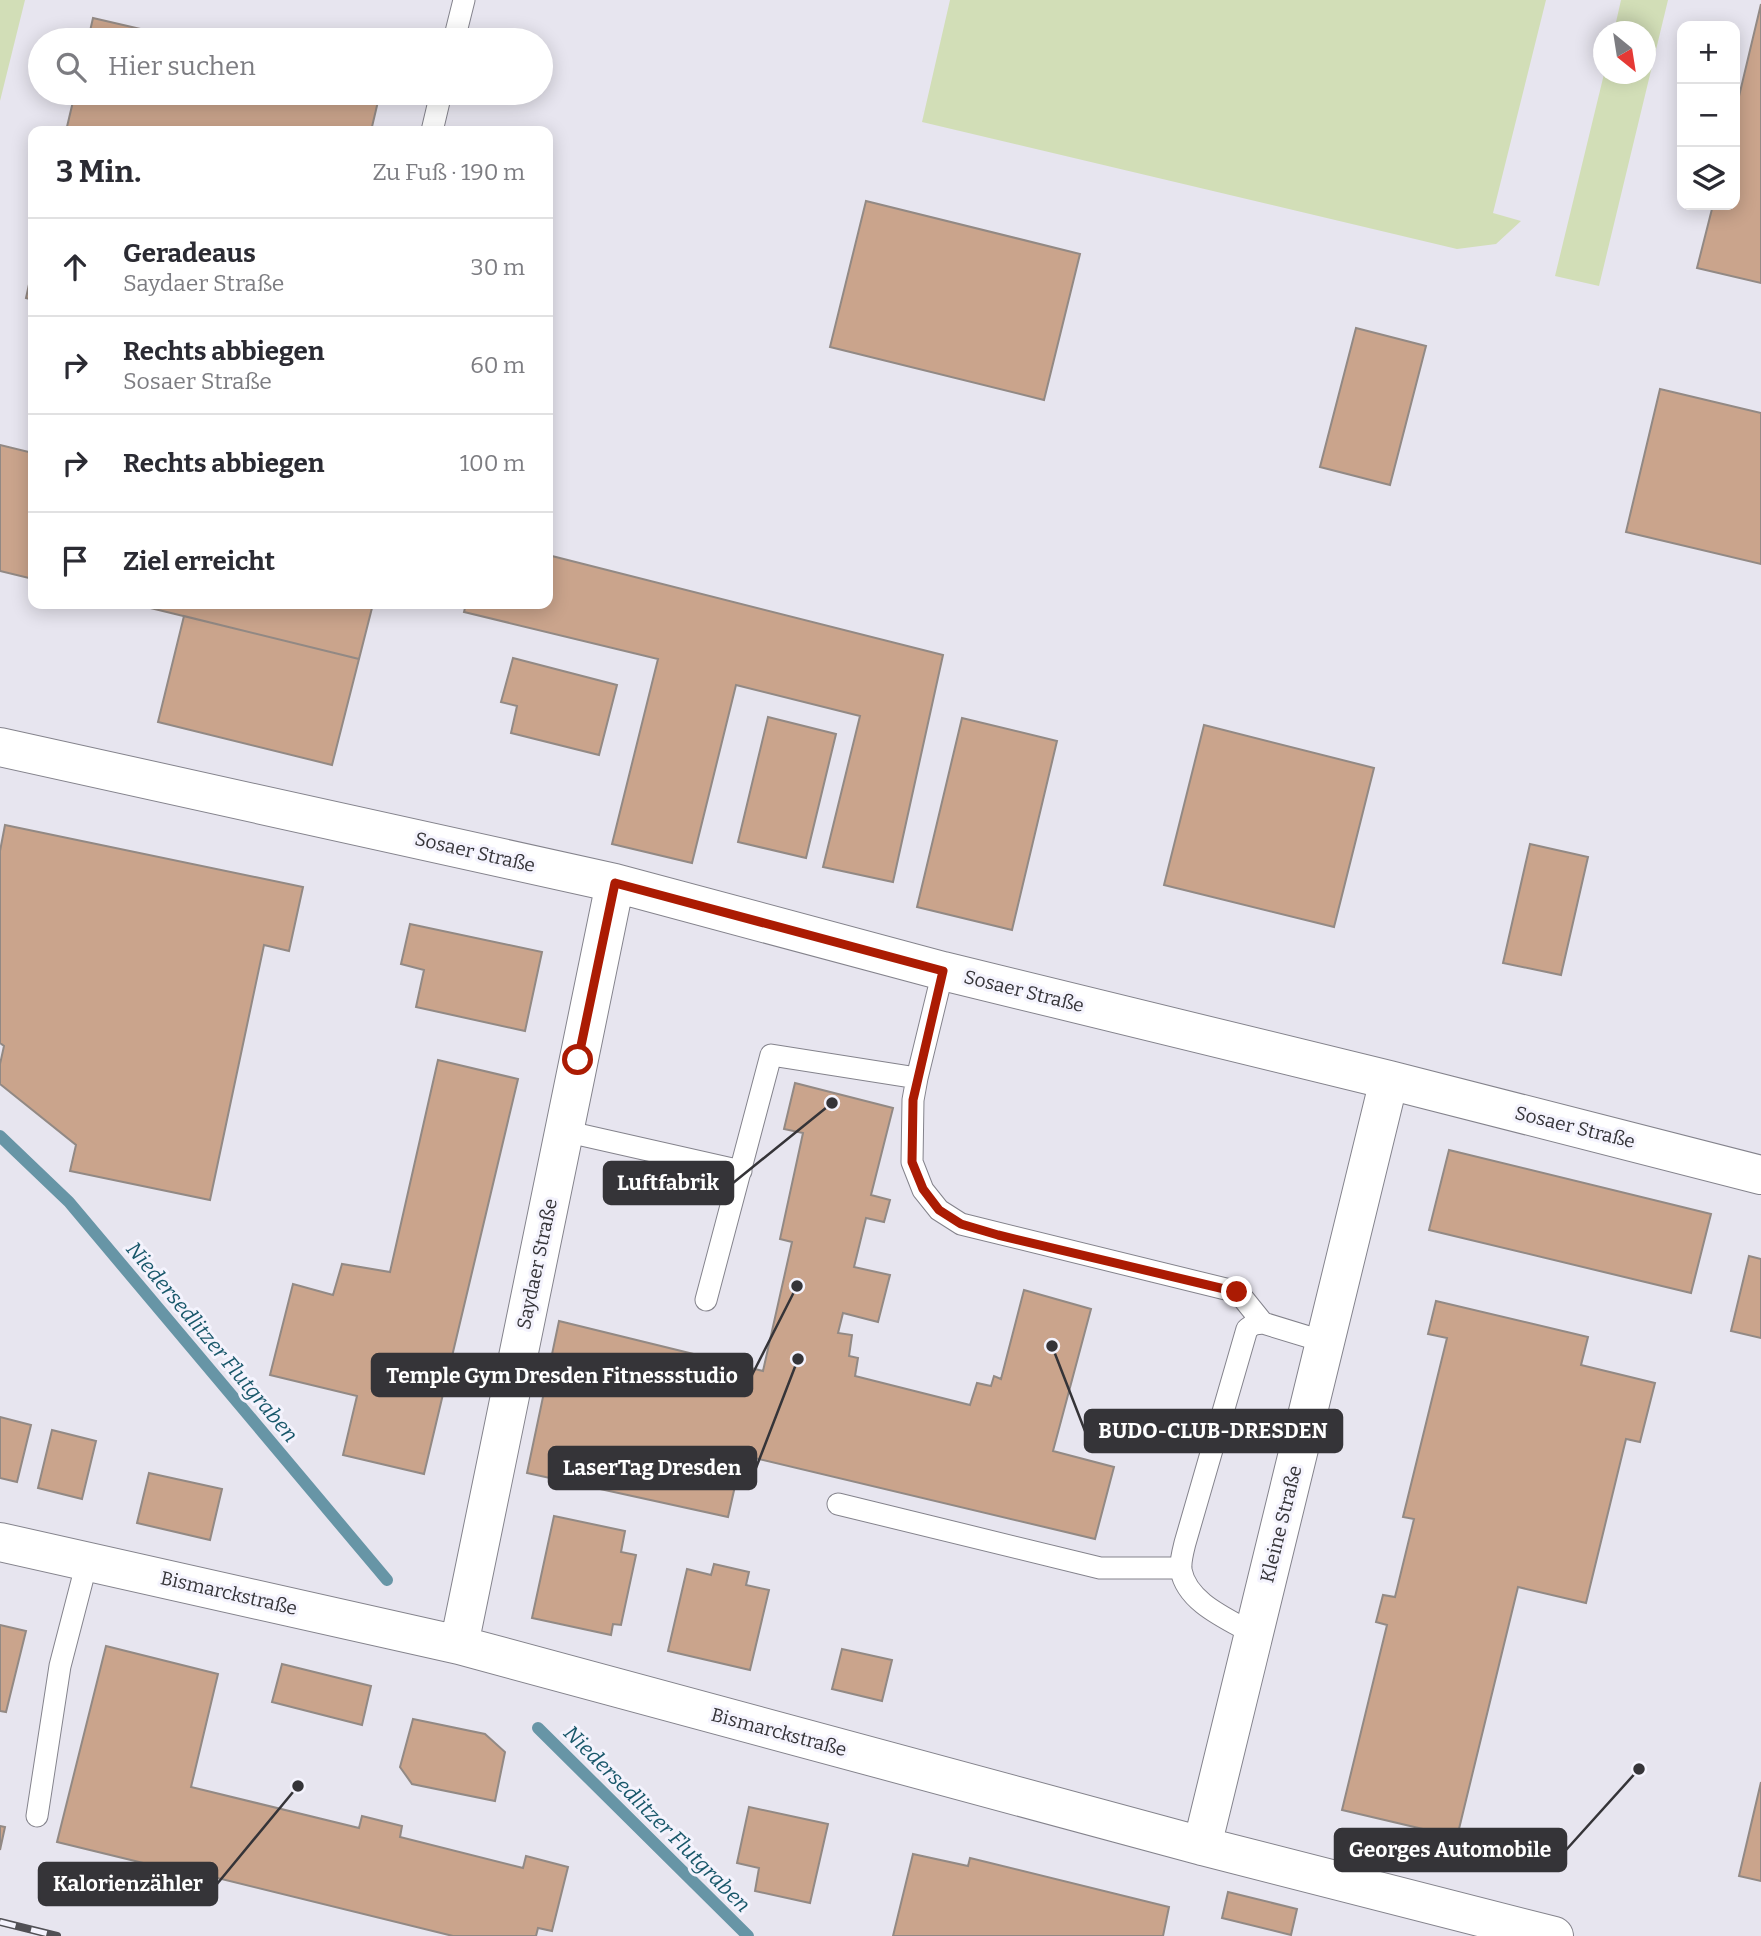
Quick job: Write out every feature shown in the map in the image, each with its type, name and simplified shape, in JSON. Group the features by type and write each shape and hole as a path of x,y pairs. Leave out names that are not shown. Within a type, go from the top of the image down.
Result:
{"street":[{"name":"Sosaer Straße","path":"0,747 615,883 943,971 1389,1080 1761,1175"},
{"name":"Saydaer Straße","path":"459,1645 615,883"},
{"name":"Kleine Straße","path":"1202,1846 1389,1080"},
{"name":"Bismarckstraße","path":"0,1542 459,1645 1202,1846 1554,1936"}],"lane":[{"path":"457,28 464,0"},
{"path":"433,126 438,105"},
{"path":"943,971 913,1100 912,1162 923,1189 939,1210 961,1224 998,1235 1237,1292 1263,1323"},
{"path":"706,1300 771,1055 917,1078"},
{"path":"564,1131 741,1171"},
{"path":"1254,1634 1213,1611 1185,1582 1181,1568 1188,1530 1247,1329 1254,1324 1263,1323 1325,1342"},
{"path":"838,1504 1100,1568 1181,1568"},
{"path":"37,1816 60,1666 87,1562"}],"green space":[{"path":"0,0 25,0 0,101"},
{"path":"950,0 1546,0 1493,213 1521,221 1496,244 1457,249 922,122"},
{"path":"1621,0 1668,0 1656,50 1656,21 1616,21"},
{"path":"1602,84 1648,84 1599,286 1555,276"}],"building":[{"path":"1761,4 1761,283 1697,268 1712,210 1740,210 1740,92"},
{"path":"93,18 136,28 91,28"},
{"path":"72,105 377,105 372,126 67,126"},
{"path":"866,201 1080,254 1044,400 830,347"},
{"path":"1356,328 1426,346 1390,485 1320,467"},
{"path":"1660,389 1761,413 1761,564 1626,532"},
{"path":"0,445 28,452 28,578 0,571"},
{"path":"553,556 943,655 893,882 823,867 860,716 736,685 692,863 612,844 658,659 464,612 465,609 553,609"},
{"path":"154,609 372,609 359,659"},
{"path":"184,616 359,659 332,765 158,722"},
{"path":"513,658 617,685 599,755 511,733 517,706 501,702"},
{"path":"768,717 836,734 806,858 738,842"},
{"path":"962,718 1057,741 1012,930 917,907"},
{"path":"1204,725 1374,768 1334,927 1164,885"},
{"path":"5,825 303,887 289,951 264,945 210,1200 70,1171 76,1145 0,1084 4,1046 0,1043 0,851"},
{"path":"1530,844 1588,857 1561,975 1503,963"},
{"path":"410,924 542,952 525,1031 416,1007 424,970 401,964"},
{"path":"438,1060 518,1079 424,1474 343,1455 357,1396 270,1375 293,1284 333,1295 342,1264 390,1272"},
{"path":"795,1083 893,1108 871,1195 890,1200 884,1222 866,1218 854,1267 890,1275 878,1322 843,1313 838,1333 852,1335 849,1356 858,1358 855,1376 970,1405 977,1383 991,1386 994,1376 1001,1379 1024,1290 1091,1309 1053,1451 1114,1467 1095,1539 742,1455 728,1517 527,1473 559,1321 763,1371 792,1242 780,1239 803,1133 784,1129"},
{"path":"1449,1150 1711,1214 1691,1293 1429,1230"},
{"path":"1749,1256 1761,1259 1761,1338 1731,1331"},
{"path":"1436,1301 1588,1337 1581,1365 1655,1383 1640,1442 1626,1439 1586,1603 1518,1587 1457,1837 1342,1810 1387,1625 1376,1622 1383,1595 1395,1597 1414,1519 1403,1517 1447,1338 1428,1334"},
{"path":"0,1417 31,1425 17,1482 0,1478"},
{"path":"52,1430 96,1441 82,1499 38,1488"},
{"path":"149,1473 222,1489 210,1540 137,1523"},
{"path":"554,1516 625,1531 621,1552 636,1555 621,1625 613,1624 611,1635 532,1618"},
{"path":"714,1564 749,1572 746,1585 769,1590 750,1670 668,1651 687,1569 711,1575"},
{"path":"0,1625 26,1631 6,1712 0,1711"},
{"path":"106,1646 218,1674 191,1787 359,1828 362,1816 402,1826 400,1837 523,1868 526,1856 568,1867 552,1931 538,1928 536,1936 453,1936 173,1867 172,1870 57,1842"},
{"path":"842,1649 892,1660 882,1701 832,1689"},
{"path":"282,1664 371,1686 362,1725 272,1702"},
{"path":"413,1719 485,1734 505,1752 495,1801 412,1784 400,1767"},
{"path":"1761,1782 1761,1881 1739,1876"},
{"path":"749,1807 828,1824 810,1903 755,1891 759,1868 737,1863"},
{"path":"0,1826 5,1827 0,1850"},
{"path":"913,1854 968,1866 970,1858 1169,1907 1163,1936 893,1936"},
{"path":"1228,1892 1297,1909 1291,1935 1222,1918"}],"waterway":[{"name":"Niedersedlitzer Flutgraben","path":"0,1136 69,1202 387,1580"},
{"name":"Niedersedlitzer Flutgraben","path":"538,1728 748,1936"}],"railway":[{"path":"0,1922 57,1936"}],"place":[{"name":"Luftfabrik","path":"832,1103"},
{"name":"Temple Gym Dresden Fitnessstudio","path":"797,1286"},
{"name":"BUDO-CLUB-DRESDEN","path":"1052,1346"},
{"name":"LaserTag Dresden","path":"798,1359"},
{"name":"Georges Automobile","path":"1639,1769"},
{"name":"Kalorienzähler","path":"298,1786"}],"route":[{"path":"578,1060 615,883 943,971 913,1100 912,1162 923,1189 939,1210 961,1224 998,1235 1237,1292"}]}
